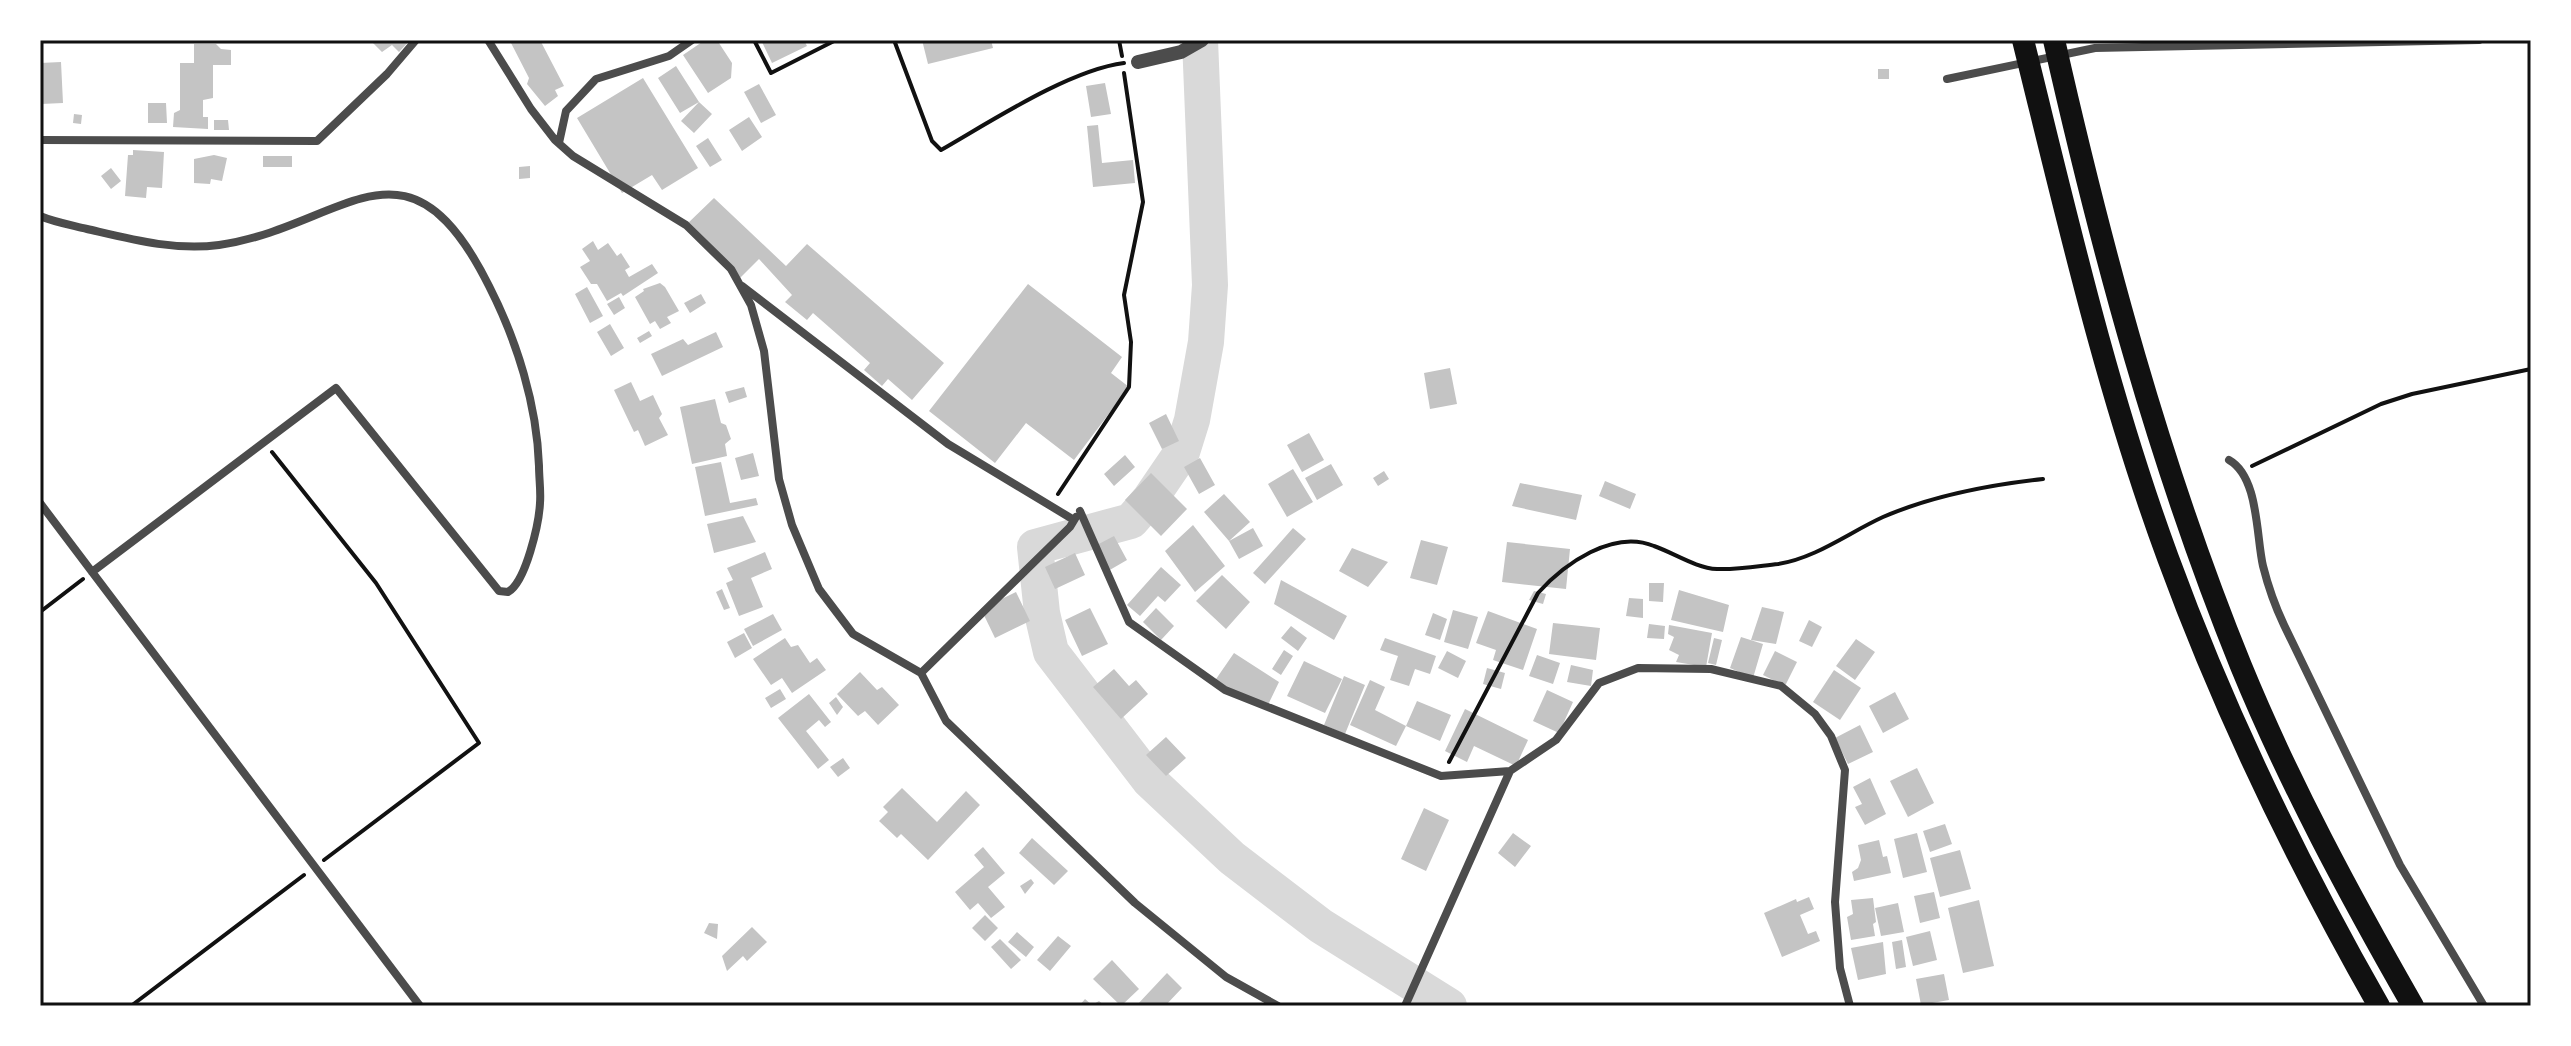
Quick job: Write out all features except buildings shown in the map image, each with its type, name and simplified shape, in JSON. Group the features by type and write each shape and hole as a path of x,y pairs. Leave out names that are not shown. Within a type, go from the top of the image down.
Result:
{"highway":[{"path":"2023,40 2087,295 2131,448 2167,557 2215,680 2271,806 2379,1006"},
{"path":"2054,40 2115,287 2160,440 2196,547 2242,667 2299,792 2356,905 2413,1006"}],"street":[{"path":"40,140 317,141 387,74 416,40"},
{"path":"488,40 531,109 559,143 573,156 686,225 731,269 751,305 764,351 779,479 792,525 819,589 853,634 921,673 946,721 1135,903 1226,977 1278,1006"},
{"path":"559,143 566,111 596,79 669,56 692,40"},
{"path":"1130,63 1181,52 1202,40"},
{"path":"1947,79 2095,48 2479,40"},
{"path":"40,216 150,244 217,245 248,239 373,195 412,197 430,206 462,237 479,266 495,298 527,382 538,444 540,505 525,566 519,582 508,592 499,591 336,388 92,572"},
{"path":"736,282 948,444 1074,520"},
{"path":"2229,460 2241,472 2252,494 2262,563 2278,613 2400,865 2484,1006"},
{"path":"40,503 420,1006"},
{"path":"921,673 1080,511 1129,622 1225,690 1441,776 1510,771 1556,740 1599,683 1638,668 1711,669 1781,686 1815,714 1831,736 1845,770 1835,902 1840,968 1850,1006"},
{"path":"1405,1006 1510,771"}],"path":[{"path":"754,40 771,73 836,40"},
{"path":"894,40 932,141 941,150 1080,75 1109,65 1130,63"},
{"path":"1050,506 1129,387 1131,342 1124,295 1143,202 1130,63 1119,40"},
{"path":"2241,472 2381,404 2412,394 2531,369"},
{"path":"131,1006 479,743 376,583 264,442"},
{"path":"1441,776 1538,593 1556,573 1577,560 1613,543 1635,540 1715,569 1778,564 1802,559 1884,517 1928,501 1984,486 2043,479"},
{"path":"40,612 92,572"}],"waterway":[{"path":"1200,40 1210,285 1206,342 1192,420 1182,452 1131,521 1035,547 1042,613 1051,652 1150,781 1232,858 1321,926 1449,1006"}]}
